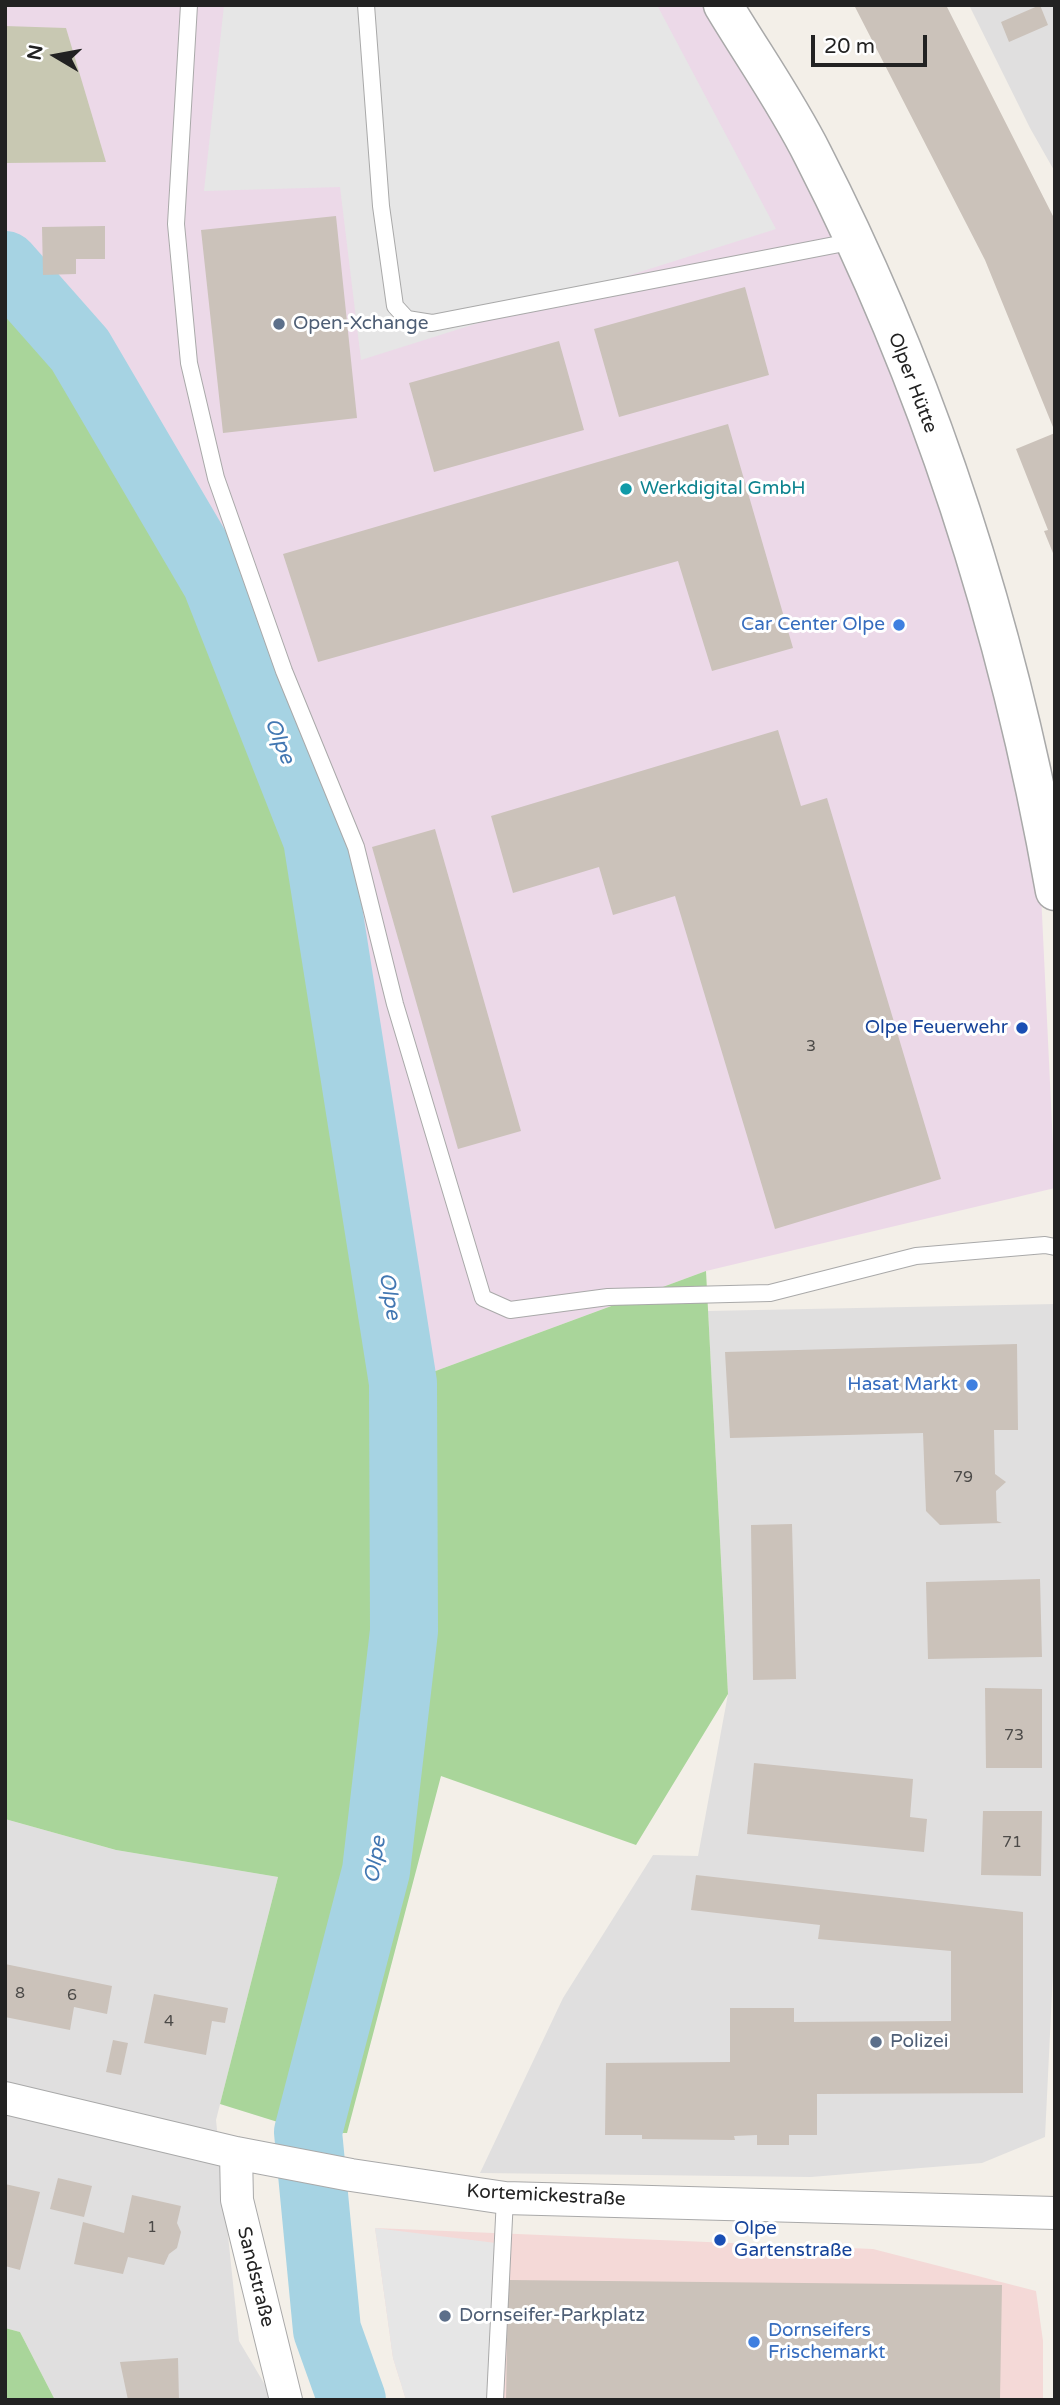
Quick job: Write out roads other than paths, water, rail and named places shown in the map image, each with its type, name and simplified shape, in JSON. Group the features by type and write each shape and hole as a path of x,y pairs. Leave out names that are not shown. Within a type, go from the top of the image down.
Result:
{"street":[{"name":"Olper Hütte","path":"723,5 811,152 855,241 921,402 969,539 1014,694 1046,784 1055,891"},
{"name":"Kortemickestraße","path":"5,2098 236,2153 351,2175 505,2198 1055,2213"},
{"name":"Sandstraße","path":"236,2153 237,2200 286,2400"}],"lane":[{"path":"189,5 176,223 189,363 216,478 284,671 356,847 395,1004 483,1298 510,1310 608,1297 770,1293 916,1256 1045,1245 1055,1247"},
{"path":"366,5 381,205 395,306 407,320 432,323 855,241"},
{"path":"495,2400 505,2198"}],"waterway":[{"name":"Olpe","path":"5,265 80,350 216,582 317,839 403,1383 404,1631 376,1871 308,2132 327,2330 352,2400"}],"place":[{"name":"Open-Xchange","path":"279,324"},
{"name":"Werkdigital GmbH","path":"626,489"},
{"name":"Car Center Olpe","path":"899,625"},
{"name":"Olpe Feuerwehr","path":"1022,1028"},
{"name":"Hasat Markt","path":"972,1385"},
{"name":"Polizei","path":"876,2042"},
{"name":"Olpe Gartenstraße","path":"720,2240"},
{"name":"Dornseifer-Parkplatz","path":"445,2316"},
{"name":"Dornseifers Frischemarkt","path":"754,2342"}]}
